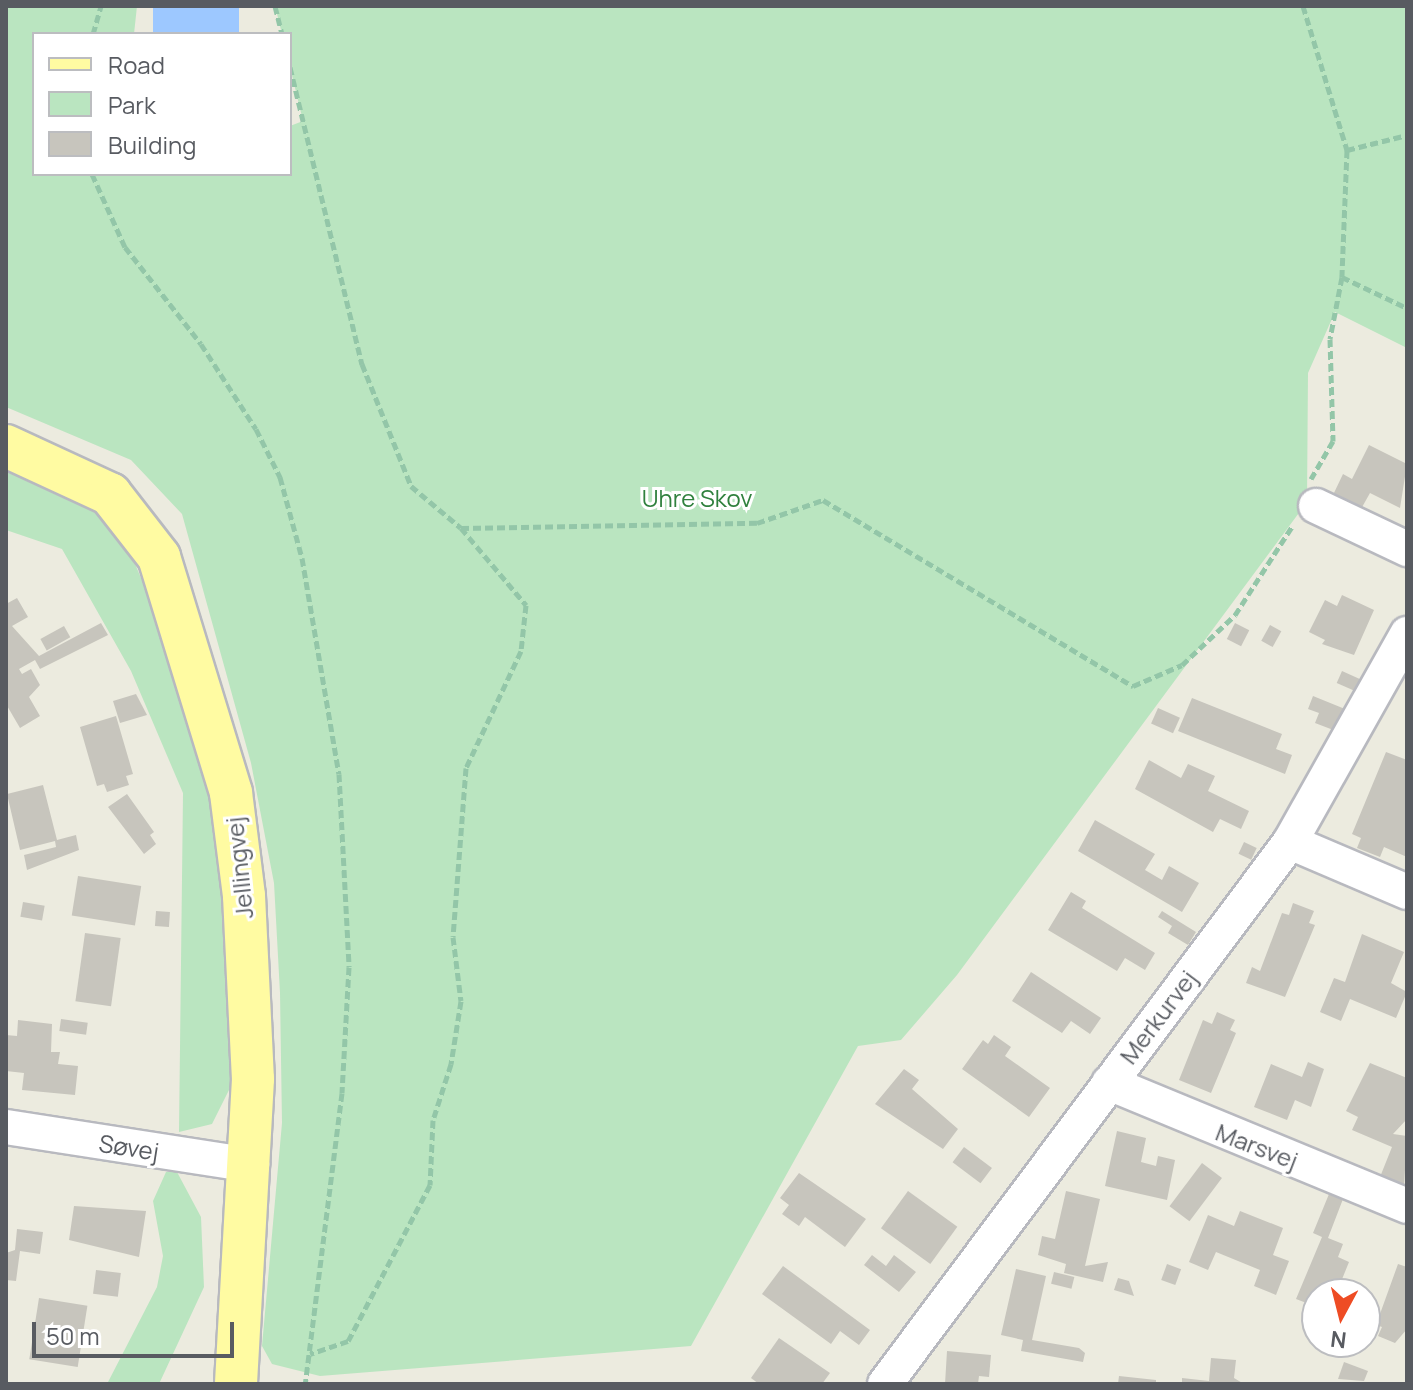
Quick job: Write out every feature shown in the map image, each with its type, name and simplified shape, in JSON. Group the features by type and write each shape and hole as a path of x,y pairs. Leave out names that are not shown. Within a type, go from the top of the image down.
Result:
{"main road":[{"name":"Jellingvej","path":"6,446 110,494 159,557 175,600 231,793 244,896 252,1165 236,1384"}],"street":[{"path":"1308,504 1407,549"},
{"name":"Merkurvej","path":"885,1384 1290,842 1407,634"},
{"path":"1290,842 1407,892"},
{"name":"Marsvej","path":"1109,1083 1407,1206"},
{"name":"Søvej","path":"6,1127 252,1165"}],"path":[{"path":"94,32 101,6"},
{"path":"275,6 282,32"},
{"path":"461,528 757,523 823,500 1133,686 1182,665 1235,615 1308,504 1313,468 1333,441 1330,339 1342,277 1347,150 1303,6"},
{"path":"292,75 362,364 411,486 461,528 526,605 521,651 466,768 453,937 461,1001 451,1064 433,1120 430,1185 348,1341 310,1354"},
{"path":"1347,150 1407,135"},
{"path":"93,176 125,247 201,344 256,429 280,477 302,558 339,774 349,967 342,1093 305,1384"},
{"path":"1342,277 1407,308"}],"green space":[{"name":"Uhre Skov","path":"6,6 137,6 134,32 32,32 32,176 292,176 292,125 303,121 292,75 292,32 282,32 275,6 1407,6 1407,348 1335,312 1308,373 1307,502 957,975 901,1040 858,1046 691,1346 320,1376 272,1364 262,1346 282,1123 274,883 251,763 182,514 131,460 6,407"},
{"path":"6,469 86,501 113,524 131,554 186,687 224,870 237,1074 212,1124 179,1132 183,793 131,671 62,549 6,530"},
{"path":"166,1172 177,1172 201,1217 204,1287 159,1384 107,1384 157,1287 163,1256 153,1201"}],"water":[{"path":"153,6 239,6 239,32 153,32"}],"building":[{"path":"1369,445 1407,464 1400,508 1370,493 1361,509 1333,495 1343,474 1352,479"},
{"path":"1342,595 1374,610 1354,655 1322,644 1325,640 1309,632 1325,600 1337,606"},
{"path":"17,598 28,617 12,626 39,656 101,623 108,635 40,669 35,660 19,669 22,674 31,669 40,685 29,697 40,716 20,728 6,704 6,604"},
{"path":"1235,623 1249,630 1241,646 1227,639"},
{"path":"1270,625 1281,631 1273,647 1261,641"},
{"path":"64,626 70,637 47,650 40,639"},
{"path":"1342,671 1360,679 1355,691 1337,683"},
{"path":"136,694 147,715 120,723 113,701"},
{"path":"1313,696 1345,709 1336,731 1315,723 1319,713 1308,709"},
{"path":"1192,698 1282,734 1276,749 1292,755 1285,774 1178,731"},
{"path":"1158,708 1180,718 1173,733 1151,724"},
{"path":"116,716 133,774 126,776 129,785 107,792 104,784 97,786 80,727"},
{"path":"1386,752 1407,760 1407,857 1384,847 1380,857 1357,848 1361,838 1352,834"},
{"path":"1149,760 1181,778 1188,764 1215,776 1208,791 1249,811 1241,829 1220,819 1213,832 1135,789"},
{"path":"43,785 57,840 76,835 79,850 27,870 24,855 56,847 55,841 20,850 7,794"},
{"path":"127,794 154,832 150,835 156,844 144,854 108,807"},
{"path":"1095,820 1155,854 1145,870 1162,880 1169,866 1199,883 1182,912 1078,851"},
{"path":"1244,842 1257,848 1251,860 1239,854"},
{"path":"78,876 141,886 135,926 72,916"},
{"path":"1071,892 1086,901 1082,908 1155,953 1145,970 1125,958 1117,971 1048,930"},
{"path":"23,902 45,906 42,921 20,917"},
{"path":"1293,903 1314,911 1309,923 1315,925 1285,997 1246,983 1252,967 1260,971 1282,913 1289,915"},
{"path":"156,911 170,912 169,927 155,926"},
{"path":"1162,911 1196,932 1188,945 1168,933 1172,926 1158,917"},
{"path":"85,933 121,938 111,1006 75,1001"},
{"path":"1362,934 1404,952 1391,983 1407,992 1396,1018 1350,999 1341,1021 1320,1012 1334,978 1345,982"},
{"path":"1031,972 1101,1018 1090,1034 1071,1021 1062,1033 1012,1001"},
{"path":"1217,1012 1235,1020 1230,1030 1236,1033 1211,1093 1179,1080 1203,1020 1212,1024"},
{"path":"61,1019 88,1023 86,1035 59,1031"},
{"path":"18,1020 52,1024 51,1052 60,1052 58,1064 78,1066 75,1095 22,1090 24,1073 6,1071 6,1035 17,1036"},
{"path":"994,1035 1011,1047 1005,1056 1050,1088 1029,1117 962,1069 983,1040 988,1044"},
{"path":"1308,1062 1324,1069 1311,1107 1295,1100 1287,1120 1254,1107 1271,1064 1302,1077"},
{"path":"1370,1063 1407,1078 1407,1119 1393,1134 1407,1136 1404,1187 1380,1177 1392,1147 1352,1130 1358,1117 1346,1111"},
{"path":"904,1069 919,1080 912,1089 958,1129 943,1149 875,1104"},
{"path":"1117,1131 1146,1138 1141,1162 1156,1166 1158,1156 1175,1160 1167,1200 1105,1186"},
{"path":"964,1147 992,1168 981,1183 953,1162"},
{"path":"1202,1163 1222,1178 1189,1221 1170,1206"},
{"path":"799,1173 866,1219 845,1247 805,1217 799,1226 782,1214 789,1205 780,1198"},
{"path":"908,1191 957,1227 930,1264 881,1228"},
{"path":"1066,1191 1100,1199 1085,1266 1108,1262 1103,1282 1064,1273 1066,1264 1038,1255 1042,1236 1055,1239"},
{"path":"1329,1194 1343,1199 1328,1238 1343,1244 1338,1257 1349,1262 1342,1278 1305,1278 1322,1237 1313,1233"},
{"path":"74,1206 146,1211 139,1257 69,1240"},
{"path":"1240,1211 1283,1228 1273,1255 1289,1261 1276,1295 1254,1286 1260,1270 1216,1252 1208,1270 1189,1262 1208,1215 1234,1226"},
{"path":"17,1229 43,1232 40,1254 20,1251 16,1281 6,1280 6,1253 15,1250"},
{"path":"872,1255 886,1266 894,1255 916,1272 899,1292 864,1265"},
{"path":"1167,1264 1181,1269 1175,1285 1161,1280"},
{"path":"1398,1264 1407,1267 1407,1329 1395,1343 1381,1337 1381,1311"},
{"path":"783,1266 870,1330 859,1345 840,1331 831,1344 762,1294"},
{"path":"1016,1269 1046,1276 1032,1340 1079,1348 1085,1353 1083,1362 1021,1351 1023,1340 1001,1335"},
{"path":"96,1270 121,1273 118,1297 93,1294"},
{"path":"1054,1272 1074,1277 1071,1289 1051,1284"},
{"path":"1118,1278 1129,1281 1134,1296 1114,1290"},
{"path":"39,1298 87,1306 78,1367 29,1359"},
{"path":"779,1338 830,1373 822,1384 759,1384 751,1378"},
{"path":"947,1351 991,1355 989,1377 979,1376 978,1384 945,1384"},
{"path":"1211,1358 1236,1360 1234,1378 1244,1384 1182,1384 1182,1378 1209,1381"},
{"path":"1344,1362 1368,1371 1364,1381 1338,1379"},
{"path":"1119,1376 1156,1380 1156,1384 1118,1384"}]}
